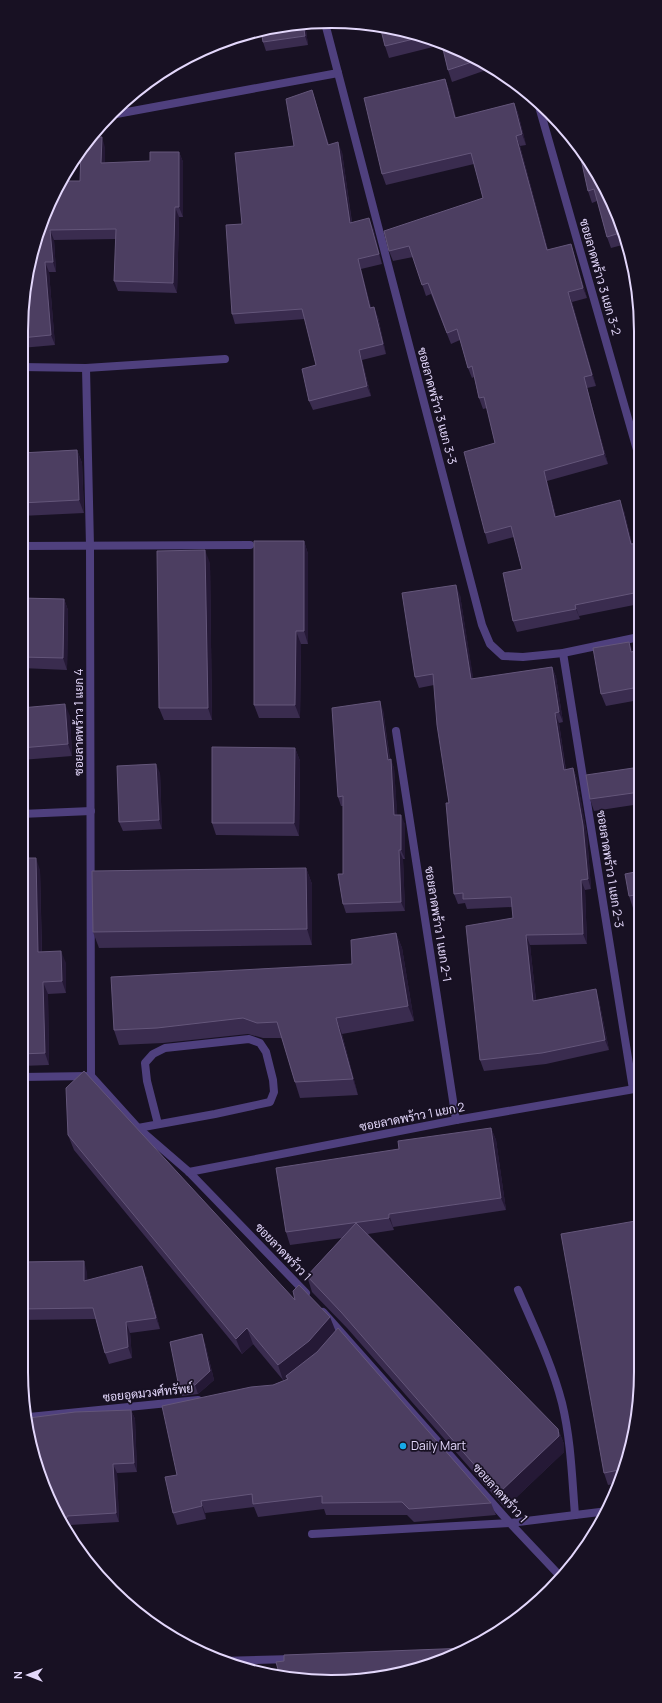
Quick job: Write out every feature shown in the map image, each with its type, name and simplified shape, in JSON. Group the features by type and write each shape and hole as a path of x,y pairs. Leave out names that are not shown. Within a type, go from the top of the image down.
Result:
{"street":[{"name":"ซอยลาดพร้าว 3 แยก 3-3","path":"327,28 482,625 490,644 503,656 523,657 563,653 634,638"},
{"path":"121,113 338,73"},
{"name":"ซอยลาดพร้าว 3 แยก 3-2","path":"541,113 634,439"},
{"path":"28,367 86,368 225,359"},
{"name":"ซอยลาดพร้าว 1 แยก 4","path":"86,368 90,546 90,1076"},
{"path":"28,546 250,545"},
{"name":"ซอยลาดพร้าว 1 แยก 2-3","path":"563,653 634,1070"},
{"name":"ซอยลาดพร้าว 1 แยก 2-1","path":"396,731 456,1120"},
{"path":"28,814 91,812"},
{"path":"138,1128 270,1102 274,1092 273,1080 266,1052 260,1043 249,1039 165,1048 153,1054 145,1063 147,1081 158,1124"},
{"path":"28,1077 90,1076"},
{"name":"ซอยลาดพร้าว 1","path":"90,1076 138,1128 189,1172 313,1301 341,1335 510,1523 558,1573"},
{"name":"ซอยลาดพร้าว 1 แยก 2","path":"189,1172 456,1120 634,1089"},
{"path":"518,1290 551,1368 562,1402 570,1445 575,1515"},
{"name":"ซอยอุดมวงศ์ทรัพย์","path":"32,1417 207,1399"},
{"path":"312,1534 510,1523 600,1512"},
{"path":"239,1661 300,1659"}],"building":[{"path":"304,30 305,36 263,42 262,36"},
{"path":"382,33 413,39 385,46"},
{"path":"443,50 471,62 448,70"},
{"path":"445,79 455,118 514,103 522,134 516,136 547,250 571,244 583,288 568,292 592,375 584,377 604,454 544,471 555,517 620,500 631,544 634,544 634,593 575,605 576,609 513,621 503,573 522,569 511,526 485,533 464,452 495,443 484,397 479,398 472,366 468,368 457,329 447,333 428,283 422,285 409,246 389,251 384,231 483,198 471,153 382,174 364,98"},
{"path":"312,90 328,145 338,142 350,223 369,218 379,254 358,259 370,308 374,307 383,344 359,350 367,386 309,401 302,369 316,365 302,309 232,314 226,225 242,224 235,153 294,146 286,99"},
{"path":"98,137 102,137 101,163 150,161 150,152 179,152 179,207 175,207 173,283 114,281 116,229 50,230 53,262 45,262 51,335 28,337 31,291 38,253 44,234 59,197 68,181 80,181 81,161"},
{"path":"581,161 603,197 618,234 607,237 594,189 588,191"},
{"path":"77,450 79,500 28,503 28,453"},
{"path":"254,541 304,541 304,631 296,631 295,705 254,705"},
{"path":"205,550 208,708 159,708 157,551"},
{"path":"456,585 471,679 552,667 559,712 555,713 564,770 573,768 583,825 588,879 581,880 583,934 526,935 533,1001 596,989 605,1040 542,1053 480,1060 466,926 513,918 511,897 463,899 463,893 454,894 446,803 449,803 437,725 433,674 415,677 402,593"},
{"path":"28,598 64,599 63,658 28,657"},
{"path":"629,642 631,652 634,651 634,688 601,694 593,648"},
{"path":"380,701 388,760 391,759 394,815 401,815 401,850 399,850 401,902 343,904 338,874 343,874 343,796 338,797 332,708"},
{"path":"65,704 68,744 28,747 28,707"},
{"path":"212,747 295,748 294,823 212,823"},
{"path":"156,764 159,820 119,822 117,766"},
{"path":"634,768 634,793 590,799 586,775"},
{"path":"28,858 36,858 38,952 61,951 62,981 43,982 45,1053 28,1054"},
{"path":"306,868 307,929 93,932 92,871"},
{"path":"634,872 634,895 629,896 625,874"},
{"path":"396,933 408,1006 336,1018 353,1079 295,1082 277,1022 257,1023 243,1018 157,1028 114,1030 111,977 352,964 351,940"},
{"path":"84,1071 295,1300 293,1291 299,1285 330,1317 309,1341 278,1365 247,1328 236,1339 68,1135 66,1088"},
{"path":"491,1128 501,1198 389,1214 389,1218 286,1232 276,1168 399,1149 398,1141"},
{"path":"634,1221 633,1392 628,1431 618,1470 604,1473 561,1234"},
{"path":"356,1223 558,1429 559,1436 499,1493 341,1312 307,1276"},
{"path":"84,1261 84,1281 142,1266 156,1318 126,1322 128,1347 105,1353 93,1308 28,1309 28,1262"},
{"path":"338,1328 491,1503 409,1509 402,1502 322,1503 322,1496 253,1504 252,1494 201,1501 202,1506 173,1513 165,1477 177,1475 162,1406 251,1387 273,1385 288,1379 286,1376 317,1352"},
{"path":"202,1334 210,1371 195,1385 179,1387 170,1342"},
{"path":"131,1410 134,1463 113,1464 116,1513 67,1516 66,1518 51,1488 38,1450 32,1418 75,1412"},
{"path":"455,1648 409,1665 371,1672 331,1675 278,1670 276,1662 284,1661 284,1655"}],"place":[{"name":"Daily Mart","path":"403,1446"}]}
